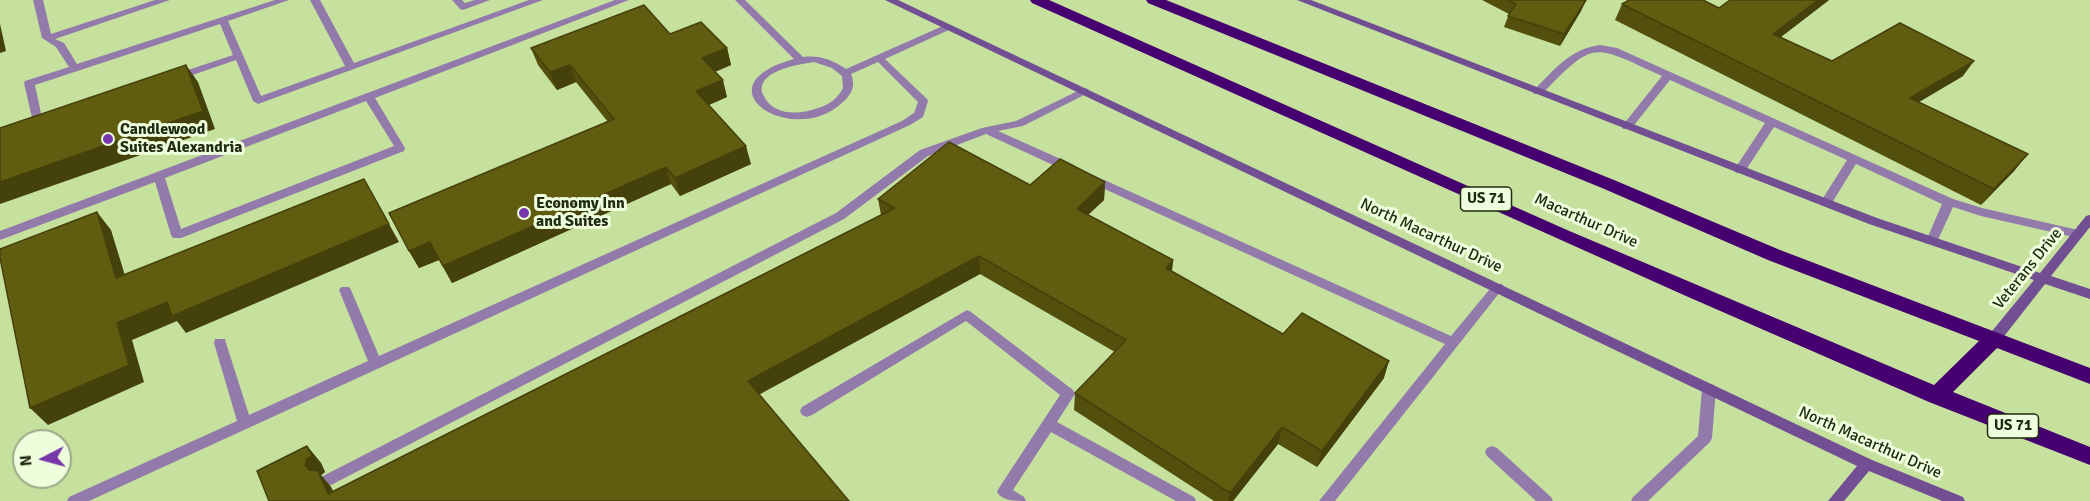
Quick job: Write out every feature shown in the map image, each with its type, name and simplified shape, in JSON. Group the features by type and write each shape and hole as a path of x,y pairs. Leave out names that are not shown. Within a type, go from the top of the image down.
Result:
{"highway":[{"name":"Macarthur Drive","path":"1037,0 1562,234 1936,396 2090,456"},
{"path":"1154,0 1608,184 1774,255 2090,376"},
{"path":"1936,396 1993,340"}],"street":[{"name":"North Macarthur Drive","path":"890,0 1867,464 1958,501"},
{"path":"1302,0 1826,203 2090,294"},
{"name":"Veterans Drive","path":"1993,340 2090,219"},
{"path":"1835,501 1867,464"}],"lane":[{"path":"38,0 47,38 60,45 75,68"},
{"path":"120,0 124,13"},
{"path":"47,38 165,0"},
{"path":"61,115 38,122 29,83 284,0"},
{"path":"315,0 351,67"},
{"path":"457,0 463,8 485,0"},
{"path":"224,20 258,101 538,0"},
{"path":"0,236 624,0"},
{"path":"740,0 800,60"},
{"path":"845,73 948,27"},
{"path":"1538,92 1575,55 1590,48 1613,50 1949,202 1981,213 2078,234"},
{"path":"161,82 239,56"},
{"path":"74,501 919,115 923,101 879,58"},
{"path":"800,60 827,62 838,66 845,73 849,82 847,91 840,101 828,109 813,114 797,116 781,114 768,109 760,101 757,93 759,84 774,68 800,60"},
{"path":"1627,127 1668,75"},
{"path":"328,480 840,216 924,153 986,130 1019,124 1084,91"},
{"path":"159,176 177,235 400,148 369,97"},
{"path":"1740,170 1772,122"},
{"path":"986,130 1453,342"},
{"path":"1826,203 1854,158"},
{"path":"1932,241 1949,202"},
{"path":"1326,501 1498,287"},
{"path":"345,290 376,364"},
{"path":"807,411 967,315 1068,394 1004,492 1019,501"},
{"path":"220,343 245,423"},
{"path":"1638,501 1705,438 1709,388"},
{"path":"1048,424 1189,501"},
{"path":"1492,452 1546,501"}],"building":[{"path":"1507,0 1586,0 1564,34 1508,16 1516,4"},
{"path":"1629,0 1703,0 1719,8 1730,0 1818,0 1773,34 1832,61 1900,23 1974,61 1910,98 2028,154 1994,189 1622,4"},
{"path":"644,5 670,34 701,22 727,48 702,58 723,80 696,91 746,146 675,178 666,167 443,266 430,242 409,251 389,213 614,119 570,65 550,72 531,48"},
{"path":"186,65 203,111 0,182 0,128"},
{"path":"949,142 1030,185 1060,159 1105,182 1077,209 1173,260 1166,268 1283,334 1302,313 1389,361 1322,451 1282,427 1230,493 1075,393 1126,340 979,256 748,381 849,501 269,501 257,471 307,446 312,456 307,459 305,465 309,470 318,471 328,494 895,208 878,199"},
{"path":"364,179 389,224 172,316 167,302 117,323 129,365 30,408 0,249 97,212 116,278"}],"place":[{"name":"Candlewood Suites Alexandria","path":"108,139"},
{"name":"Economy Inn and Suites","path":"524,213"}]}
